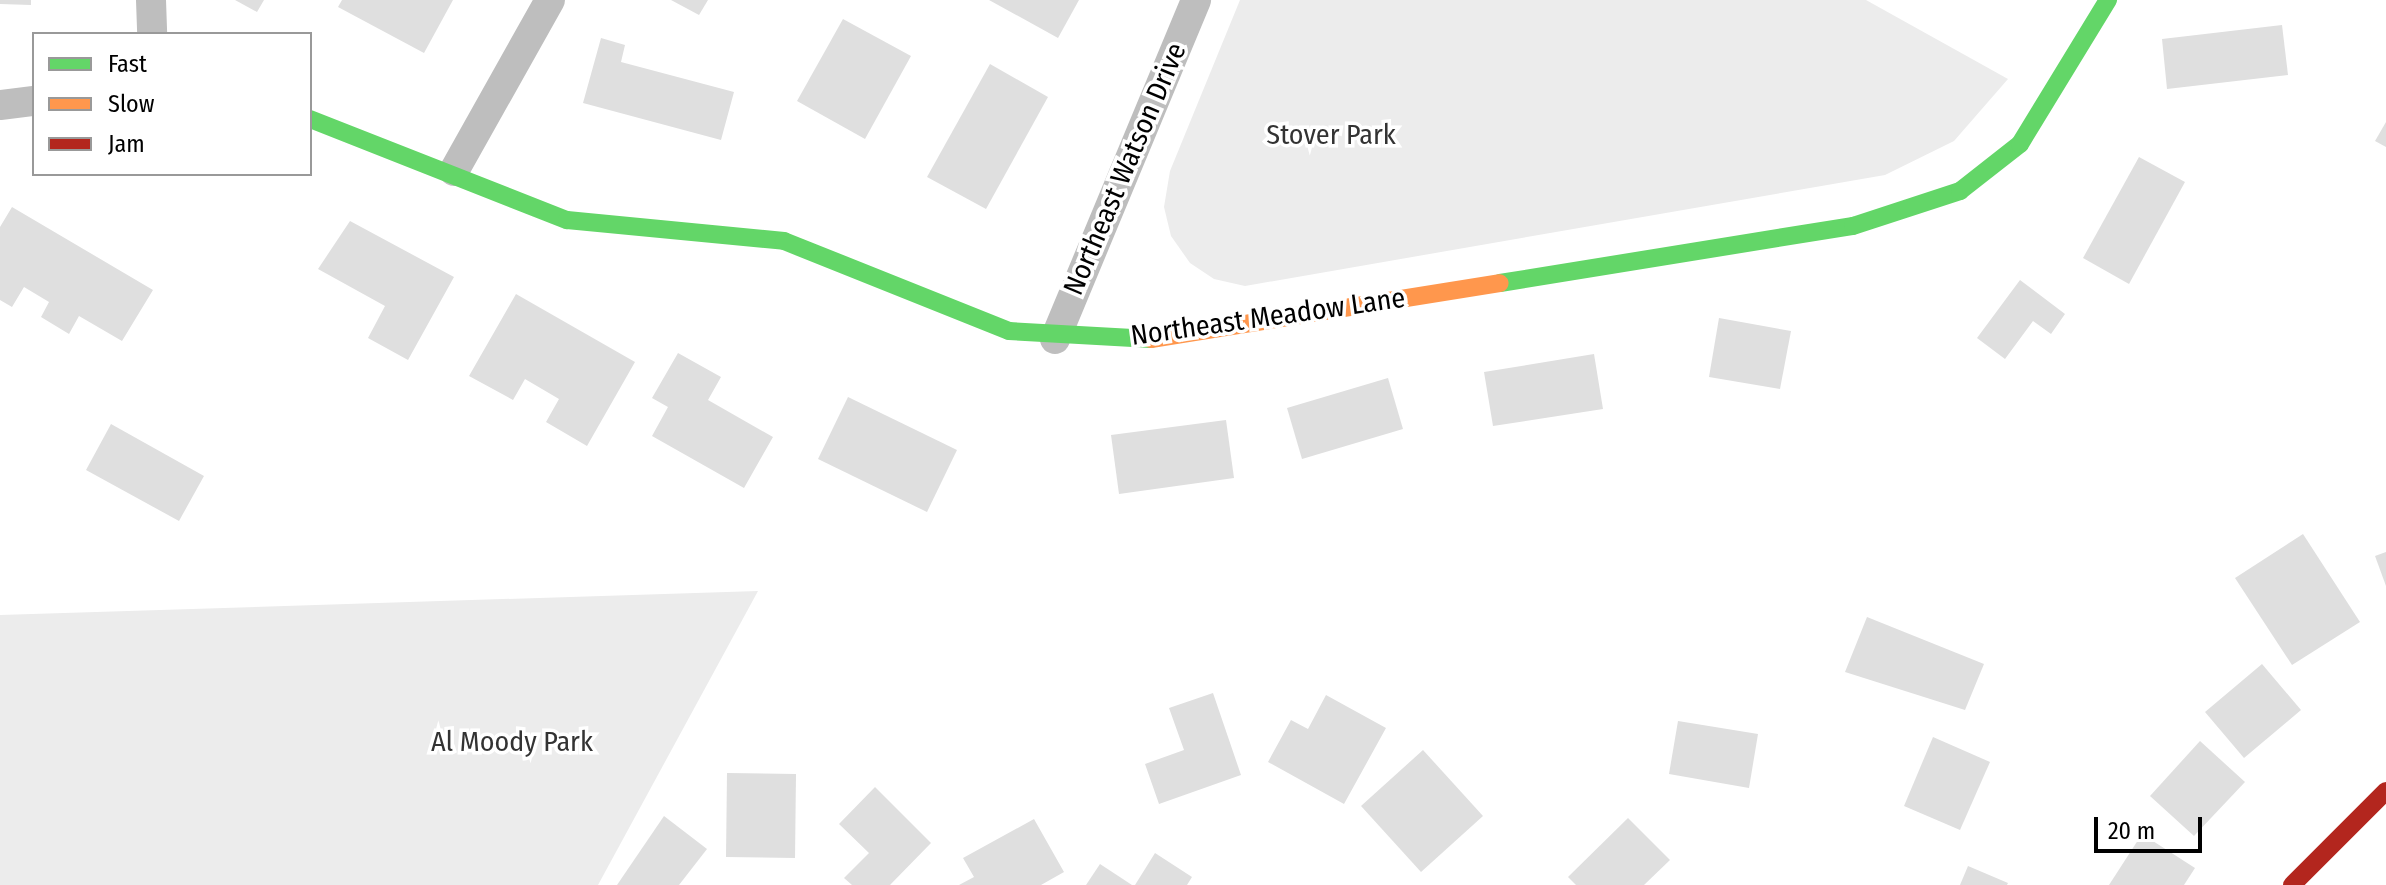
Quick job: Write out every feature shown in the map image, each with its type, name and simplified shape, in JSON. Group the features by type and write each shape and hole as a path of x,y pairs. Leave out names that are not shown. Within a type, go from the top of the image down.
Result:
{"street":[{"path":"151,0 152,32"},
{"path":"454,171 550,0"},
{"name":"Northeast Watson Drive","path":"1055,339 1196,0"},
{"name":"Northeast Meadow Lane","path":"312,120 454,171 521,208 567,220 784,241 1009,331 1055,339 1144,340 1853,226 1960,191 2020,144 2108,0"},
{"path":"0,105 32,101"},
{"path":"2292,885 2386,791"}],"green space":[{"name":"Stover Park","path":"1240,0 1866,0 2008,79 1954,141 1885,175 1245,286 1214,279 1190,263 1171,236 1164,207 1170,171"},
{"name":"Al Moody Park","path":"758,591 598,885 0,885 0,615"}],"building":[{"path":"0,0 31,0 31,5 0,4"},
{"path":"235,0 264,0 257,12"},
{"path":"342,0 453,0 424,53 338,7"},
{"path":"671,0 708,0 699,15"},
{"path":"989,0 1079,0 1058,38"},
{"path":"843,19 911,56 865,139 797,101"},
{"path":"2282,25 2288,75 2167,89 2162,39"},
{"path":"601,38 625,45 621,62 734,92 721,140 583,103"},
{"path":"990,64 1048,97 986,209 927,177"},
{"path":"2386,122 2386,147 2375,141"},
{"path":"2139,157 2185,182 2129,284 2083,258"},
{"path":"12,207 153,290 122,341 79,316 69,334 41,317 49,302 24,287 12,307 0,300 0,227"},
{"path":"350,221 454,277 408,360 368,338 385,306 318,269"},
{"path":"2020,280 2065,314 2051,334 2033,321 2005,359 1977,338"},
{"path":"516,294 635,362 587,446 546,422 559,399 525,379 513,400 469,376"},
{"path":"1719,318 1791,331 1780,389 1709,377"},
{"path":"678,353 721,377 708,400 773,437 744,488 652,436 668,407 652,398"},
{"path":"1594,354 1603,409 1493,426 1484,372"},
{"path":"1388,378 1403,429 1302,459 1287,408"},
{"path":"848,397 957,450 927,512 818,459"},
{"path":"1226,420 1234,478 1119,494 1111,435"},
{"path":"111,424 204,476 179,521 86,470"},
{"path":"2303,534 2360,622 2292,665 2235,578"},
{"path":"2386,552 2386,586 2375,556"},
{"path":"1867,617 1984,664 1965,710 1845,672"},
{"path":"2262,664 2301,710 2244,758 2205,712"},
{"path":"1213,693 1241,775 1159,804 1145,764 1184,750 1169,708"},
{"path":"1326,695 1386,728 1344,804 1268,762 1291,720 1308,729"},
{"path":"1678,721 1758,734 1749,788 1669,774"},
{"path":"1933,737 1990,762 1960,830 1904,806"},
{"path":"2200,741 2245,782 2194,836 2150,796"},
{"path":"1423,750 1483,816 1421,872 1361,806"},
{"path":"727,773 796,774 795,858 726,857"},
{"path":"875,787 931,843 890,885 852,885 844,878 869,853 839,824"},
{"path":"664,816 707,849 679,885 617,885"},
{"path":"1628,818 1670,860 1644,885 1576,885 1568,877"},
{"path":"1034,819 1064,872 1041,885 959,885 974,877 963,858"},
{"path":"2142,834 2195,868 2184,885 2109,885"},
{"path":"1155,853 1192,877 1187,885 1135,885"},
{"path":"1100,864 1132,885 1086,885"},
{"path":"1968,866 2008,883 1960,885"}],"traffic: fast":[{"path":"1500,283 1853,226 1960,191 2020,144 2108,0"},
{"path":"312,120 567,220 784,241 1009,331 1151,339"}],"traffic: slow":[{"path":"1151,339 1500,283"}],"traffic: jam":[{"path":"2292,885 2386,791"}]}
